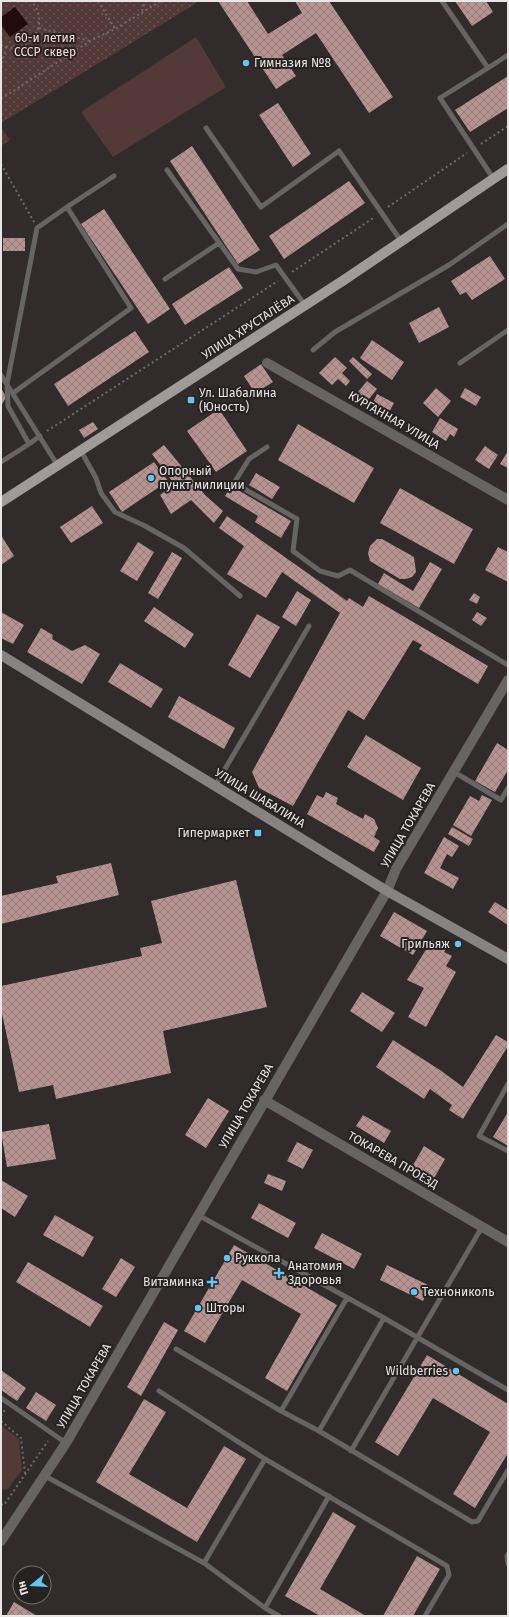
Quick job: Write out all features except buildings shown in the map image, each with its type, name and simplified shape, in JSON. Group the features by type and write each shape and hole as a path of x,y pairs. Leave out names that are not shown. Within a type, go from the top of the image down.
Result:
{"main road":[{"name":"УЛИЦА ХРУСТАЛЁВА","path":"1,502 305,305 508,169"},
{"name":"УЛИЦА ШАБАЛИНА","path":"1,655 387,891 508,959"}],"street":[{"name":"КУРГАННАЯ УЛИЦА","path":"267,363 508,500"},
{"name":"УЛИЦА ТОКАРЕВА","path":"1,1541 66,1443 264,1100 387,891 396,869 508,680"},
{"name":"ТОКАРЕВА ПРОЕЗД","path":"264,1100 508,1242"}],"lane":[{"path":"442,1 488,68"},
{"path":"493,178 440,98 508,54"},
{"path":"206,128 261,207 339,152 401,241"},
{"path":"167,170 238,269 256,272 276,265 305,305"},
{"path":"29,444 8,406 7,384 37,228 114,176"},
{"path":"13,393 131,308 67,207"},
{"path":"313,350 347,325 449,265 508,224"},
{"path":"165,279 219,243"},
{"path":"460,363 508,330"},
{"path":"1,375 58,466"},
{"path":"1,462 40,436"},
{"path":"267,447 249,458 234,483 297,519 293,551 320,571 338,576 350,570 508,665"},
{"path":"81,451 96,478 101,494 115,512 184,548 240,596"},
{"path":"215,786 309,626"},
{"path":"454,772 501,800 508,788"},
{"path":"508,1084 480,1136 508,1151"},
{"path":"198,1215 384,1318 508,1390"},
{"path":"351,1451 482,1226"},
{"path":"281,1411 347,1298"},
{"path":"319,1432 384,1318"},
{"path":"176,1348 472,1522 478,1521 508,1470"},
{"path":"159,1391 265,1459 447,1566 449,1575 425,1616"},
{"path":"1,1398 66,1443"},
{"path":"204,1563 265,1459"},
{"path":"45,1476 204,1563 278,1616"},
{"path":"265,1608 329,1496"},
{"path":"508,1554 506,1556 508,1564"}],"path":[{"path":"1,45 12,48 21,47 29,43 35,36 39,28 40,18 37,9 31,1"},
{"path":"98,1 115,29"},
{"path":"142,13 145,1"},
{"path":"1,99 90,41 115,29 161,1"},
{"path":"39,28 90,41"},
{"path":"1,68 6,47"},
{"path":"40,436 284,277 508,126"},
{"path":"1,164 37,228"},
{"path":"1,1421 21,1438 25,1474"},
{"path":"1,1504 4,1505 53,1433"}],"green space":[{"name":"60-и летия СССР сквер","path":"1,1 200,1 1,123"},
{"path":"196,37 226,87 113,157 81,112"},
{"path":"1,128 10,140 1,146"},
{"path":"1,1425 19,1439 22,1470 7,1490 1,1489"}],"shaded area":[{"path":"15,7 28,24 10,37 1,25 1,17"}],"place":[{"name":"Гимназия №8","path":"246,63"},
{"name":"Ул. Шабалина (Юность)","path":"191,400"},
{"name":"Опорный пункт милиции","path":"151,478"},
{"name":"Гипермаркет","path":"258,833"},
{"name":"Грильяж","path":"458,944"},
{"name":"Руккола","path":"227,1258"},
{"name":"Анатомия Здоровья","path":"279,1273"},
{"name":"Витаминка","path":"212,1282"},
{"name":"Технониколь","path":"414,1292"},
{"name":"Шторы","path":"198,1308"},
{"name":"Wildberries","path":"456,1371"}]}
